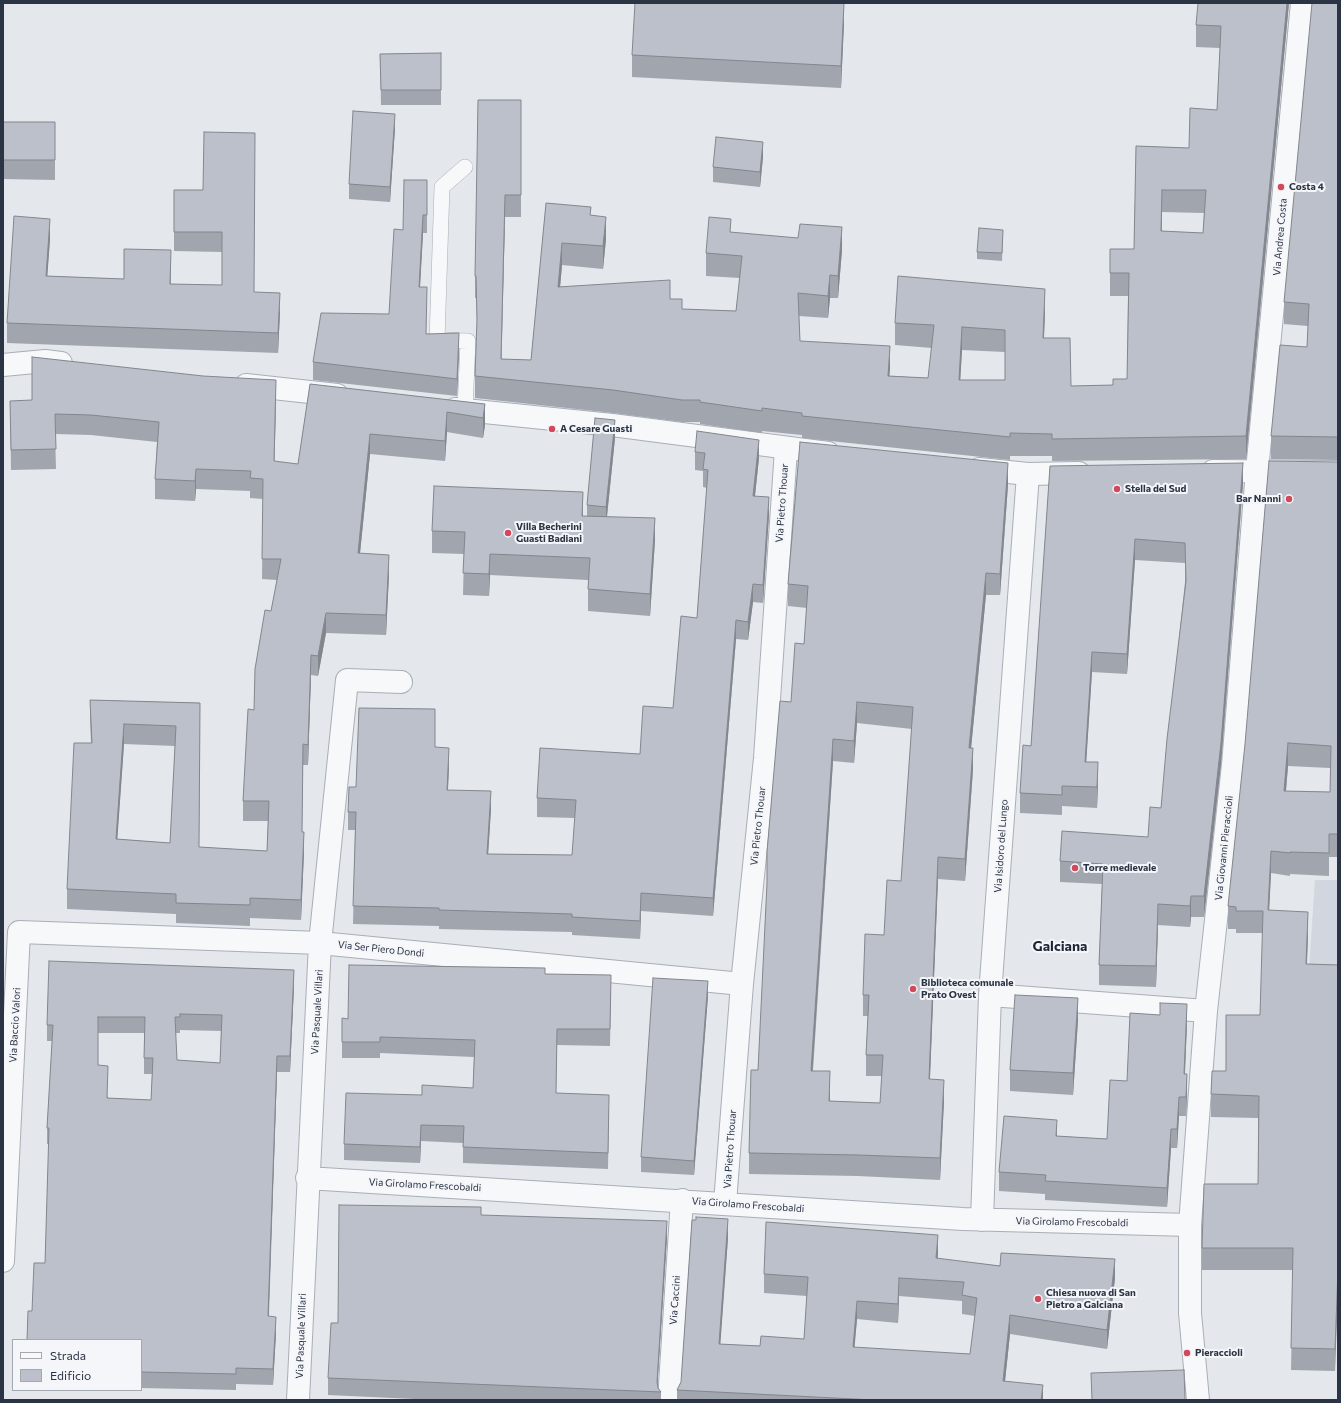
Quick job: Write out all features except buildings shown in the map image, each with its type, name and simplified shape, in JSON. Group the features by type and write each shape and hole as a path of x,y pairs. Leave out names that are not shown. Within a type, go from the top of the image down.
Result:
{"street":[{"name":"Via Andrea Costa","path":"1258,471 1302,3"},
{"path":"3,365 45,361 85,366"},
{"path":"227,382 354,397"},
{"path":"433,406 612,425 786,449 848,455"},
{"name":"Via Pietro Thouar","path":"725,1203 742,984 765,758 786,449"},
{"path":"958,467 1028,474 1099,473"},
{"name":"Via Giovanni Pieraccioli","path":"1198,1400 1190,1313 1190,1225 1206,1011 1233,766 1258,471"},
{"path":"1194,472 1338,472"},
{"name":"Via Isidoro del Lungo","path":"982,1220 990,995 1028,474"},
{"name":"Via Pasquale Villari","path":"298,1400 307,1178 320,943 347,680 401,682"},
{"name":"Via Ser Piero Dondi","path":"19,932 320,943 742,984"},
{"name":"Via Baccio Valori","path":"3,1261 19,932"},
{"path":"990,995 1206,1011"},
{"name":"Via Girolamo Frescobaldi","path":"307,1178 682,1200 982,1220 1190,1225"},
{"name":"Via Caccini","path":"669,1400 682,1200"}],"lane":[{"path":"465,167 442,188 437,340 468,341 465,410"}],"shaded area":[{"path":"1315,880 1338,880 1338,1104 1300,1104"}],"place":[{"name":"Costa 4","path":"1281,187"},
{"name":"A Cesare Guasti","path":"552,429"},
{"name":"Stella del Sud","path":"1117,489"},
{"name":"Bar Nanni","path":"1289,499"},
{"name":"Villa Becherini Guasti Badiani","path":"508,533"},
{"name":"Torre medievale","path":"1075,868"},
{"name":"Biblioteca comunale Prato Ovest","path":"913,989"},
{"name":"Chiesa nuova di San Pietro a Galciana","path":"1038,1299"},
{"name":"Pieraccioli","path":"1187,1353"}],"district":[{"name":"Galciana","path":"1060,946"}]}
